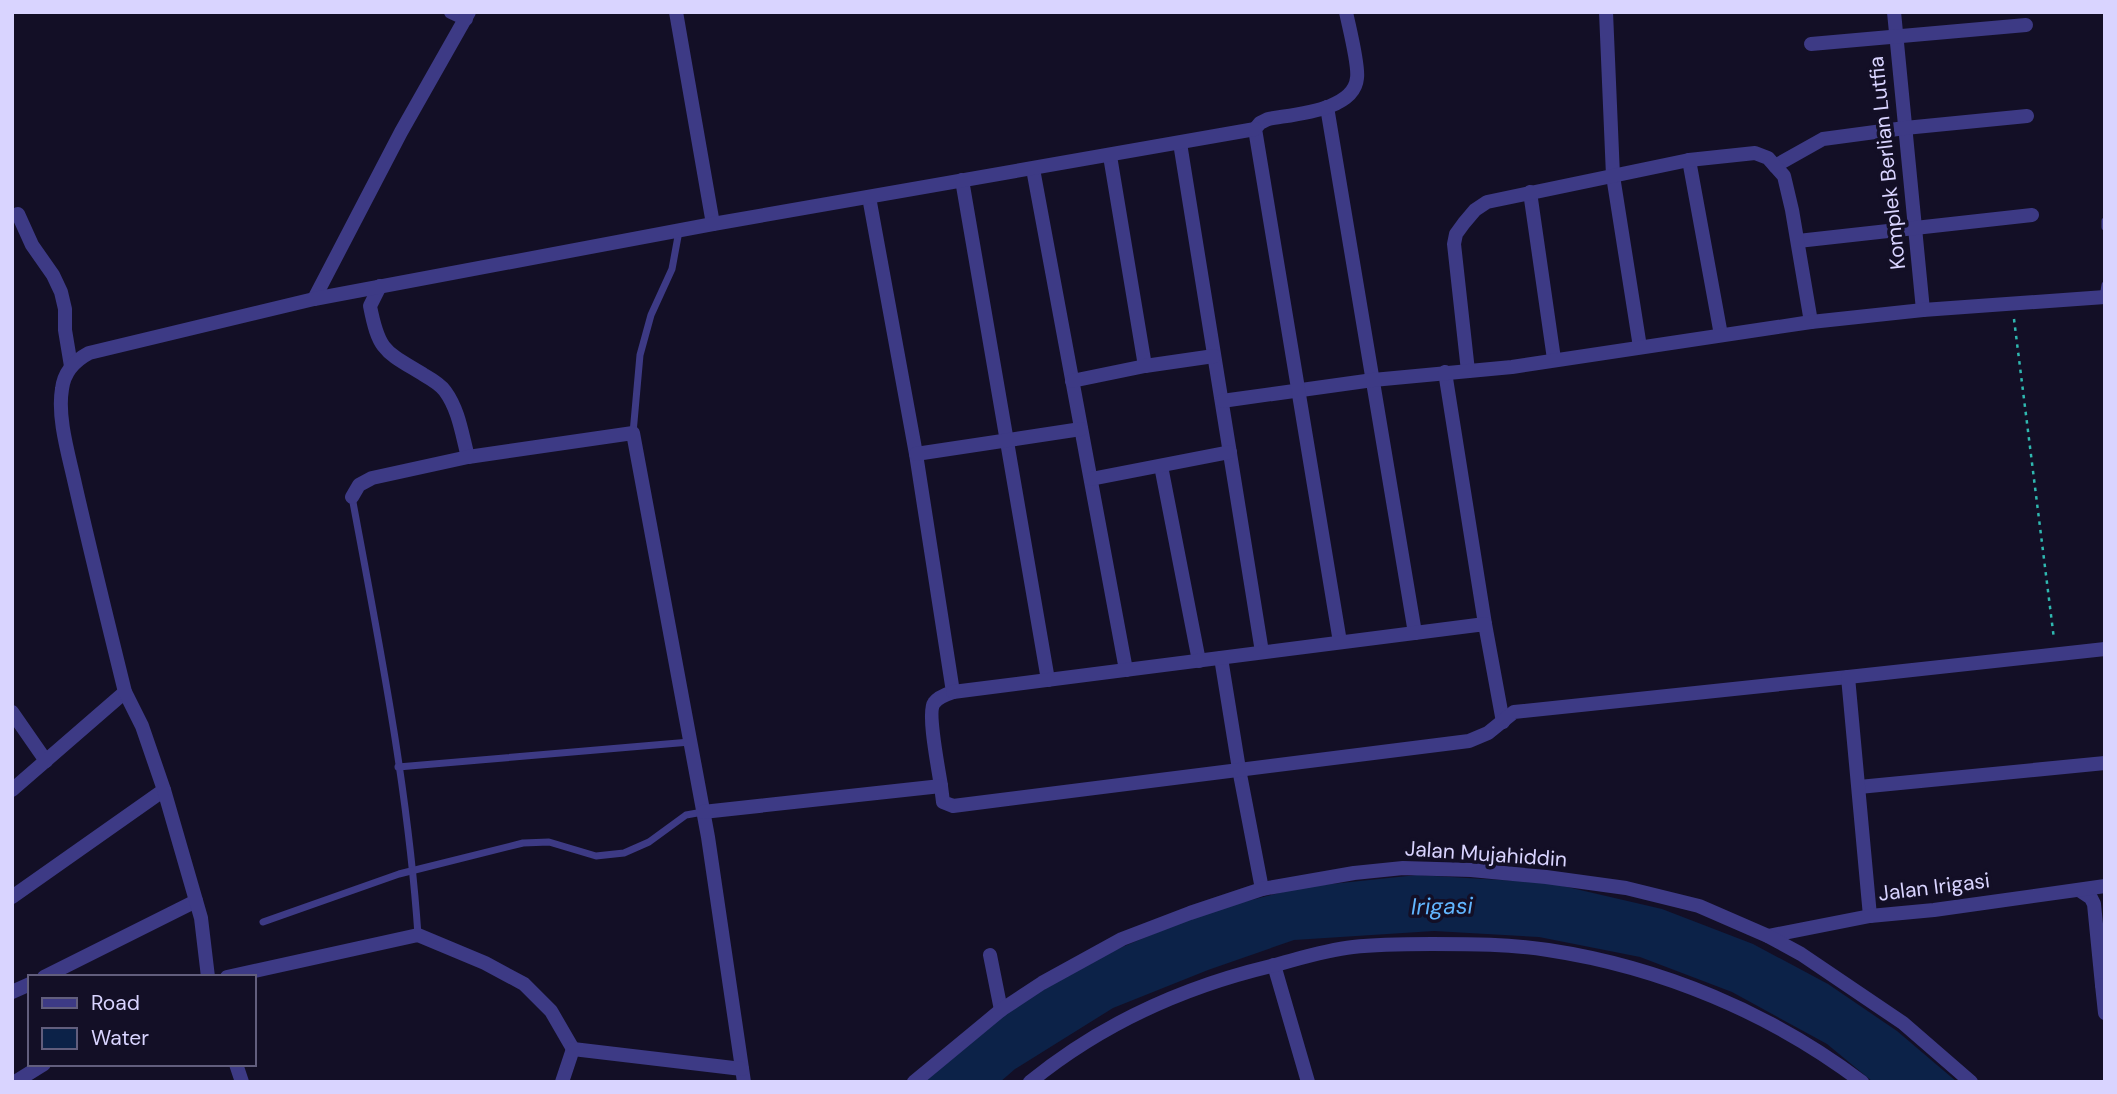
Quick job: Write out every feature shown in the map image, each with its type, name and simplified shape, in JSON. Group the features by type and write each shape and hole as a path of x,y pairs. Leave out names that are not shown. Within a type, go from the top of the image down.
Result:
{"street":[{"path":"314,299 401,132 468,16 451,12"},
{"path":"677,12 713,224"},
{"path":"208,975 201,918 164,790 142,726 125,692 66,445 61,402 65,378 71,366 89,353 314,299 713,224 1255,130 1260,123 1268,120 1335,105 1351,92 1357,76 1346,12"},
{"path":"1605,12 1613,176 1640,347"},
{"name":"Komplek Berlian Lutfia","path":"1894,12 1923,310"},
{"path":"1811,44 2026,25"},
{"path":"1327,107 1415,633"},
{"path":"1775,166 1823,139 2026,116"},
{"path":"1255,130 1340,642"},
{"path":"1180,143 1262,652"},
{"path":"1468,371 1454,244 1456,234 1475,210 1487,202 1689,160 1755,153 1768,158 1784,176 1798,240 1811,322"},
{"path":"1110,156 1145,366"},
{"path":"1689,160 1721,335"},
{"path":"1033,169 1126,670"},
{"path":"962,180 1048,680"},
{"path":"1530,192 1554,359"},
{"path":"869,197 916,454 953,691"},
{"path":"18,214 32,245 53,275 61,292 71,366"},
{"path":"1798,240 2032,215"},
{"path":"380,286 370,306 379,342 385,350 444,390 456,412 468,457"},
{"path":"1222,401 1373,380 1512,367 1811,322 2104,293"},
{"path":"1072,381 1145,366 1214,356"},
{"path":"1445,372 1503,722"},
{"path":"916,454 1081,429"},
{"path":"352,497 359,485 372,478 468,457 633,433 703,811 743,1075 573,1049"},
{"path":"1091,479 1230,452"},
{"path":"1161,466 1199,660"},
{"path":"1485,624 953,691 942,696 932,707 943,802 953,806 1468,741 1488,733 1514,712 2105,649"},
{"path":"1221,658 1262,888"},
{"path":"1848,677 1870,916"},
{"path":"12,790 125,692"},
{"path":"12,712 46,761"},
{"path":"1859,787 2105,763"},
{"path":"703,811 941,786"},
{"path":"12,897 164,790"},
{"name":"Jalan Mujahiddin","path":"914,1082 1001,1010 1042,983 1122,939 1262,888 1403,868 1471,870 1626,888 1699,906 1768,936 1810,960 1903,1023 1971,1082"},
{"name":"Jalan Irigasi","path":"1768,936 1870,916 1934,910 2105,886"},
{"path":"2079,890 2091,898 2094,904 2105,1013"},
{"path":"48,975 196,901"},
{"path":"237,975 418,935 485,963 524,984 551,1011 573,1049 562,1082"},
{"path":"1030,1082 1078,1046 1123,1021 1189,991 1247,972 1353,947 1447,944 1484,944 1547,950 1615,963 1682,984 1745,1011 1796,1038 1862,1082"},
{"path":"990,955 1001,1010"},
{"path":"1274,965 1308,1082"},
{"path":"15,1082 41,1066"}],"lane":[{"path":"2105,221 2105,227"},
{"path":"633,433 640,355 651,315 672,269 680,230"},
{"path":"352,497 398,767 413,870 418,935"},
{"path":"398,767 690,742"},
{"path":"263,922 399,874 523,843 549,842 596,856 624,853 649,842 686,815 703,811"}],"path":[{"path":"2012,302 2056,654"}],"water":[{"name":"Irigasi","path":"1417,875 1550,883 1662,909 1753,944 1828,984 1897,1031 1957,1082 1873,1082 1827,1044 1732,992 1640,957 1539,937 1434,931 1294,940 1208,970 1113,1008 1015,1069 1000,1082 919,1082 996,1017 1077,966 1208,911 1303,887"}]}
